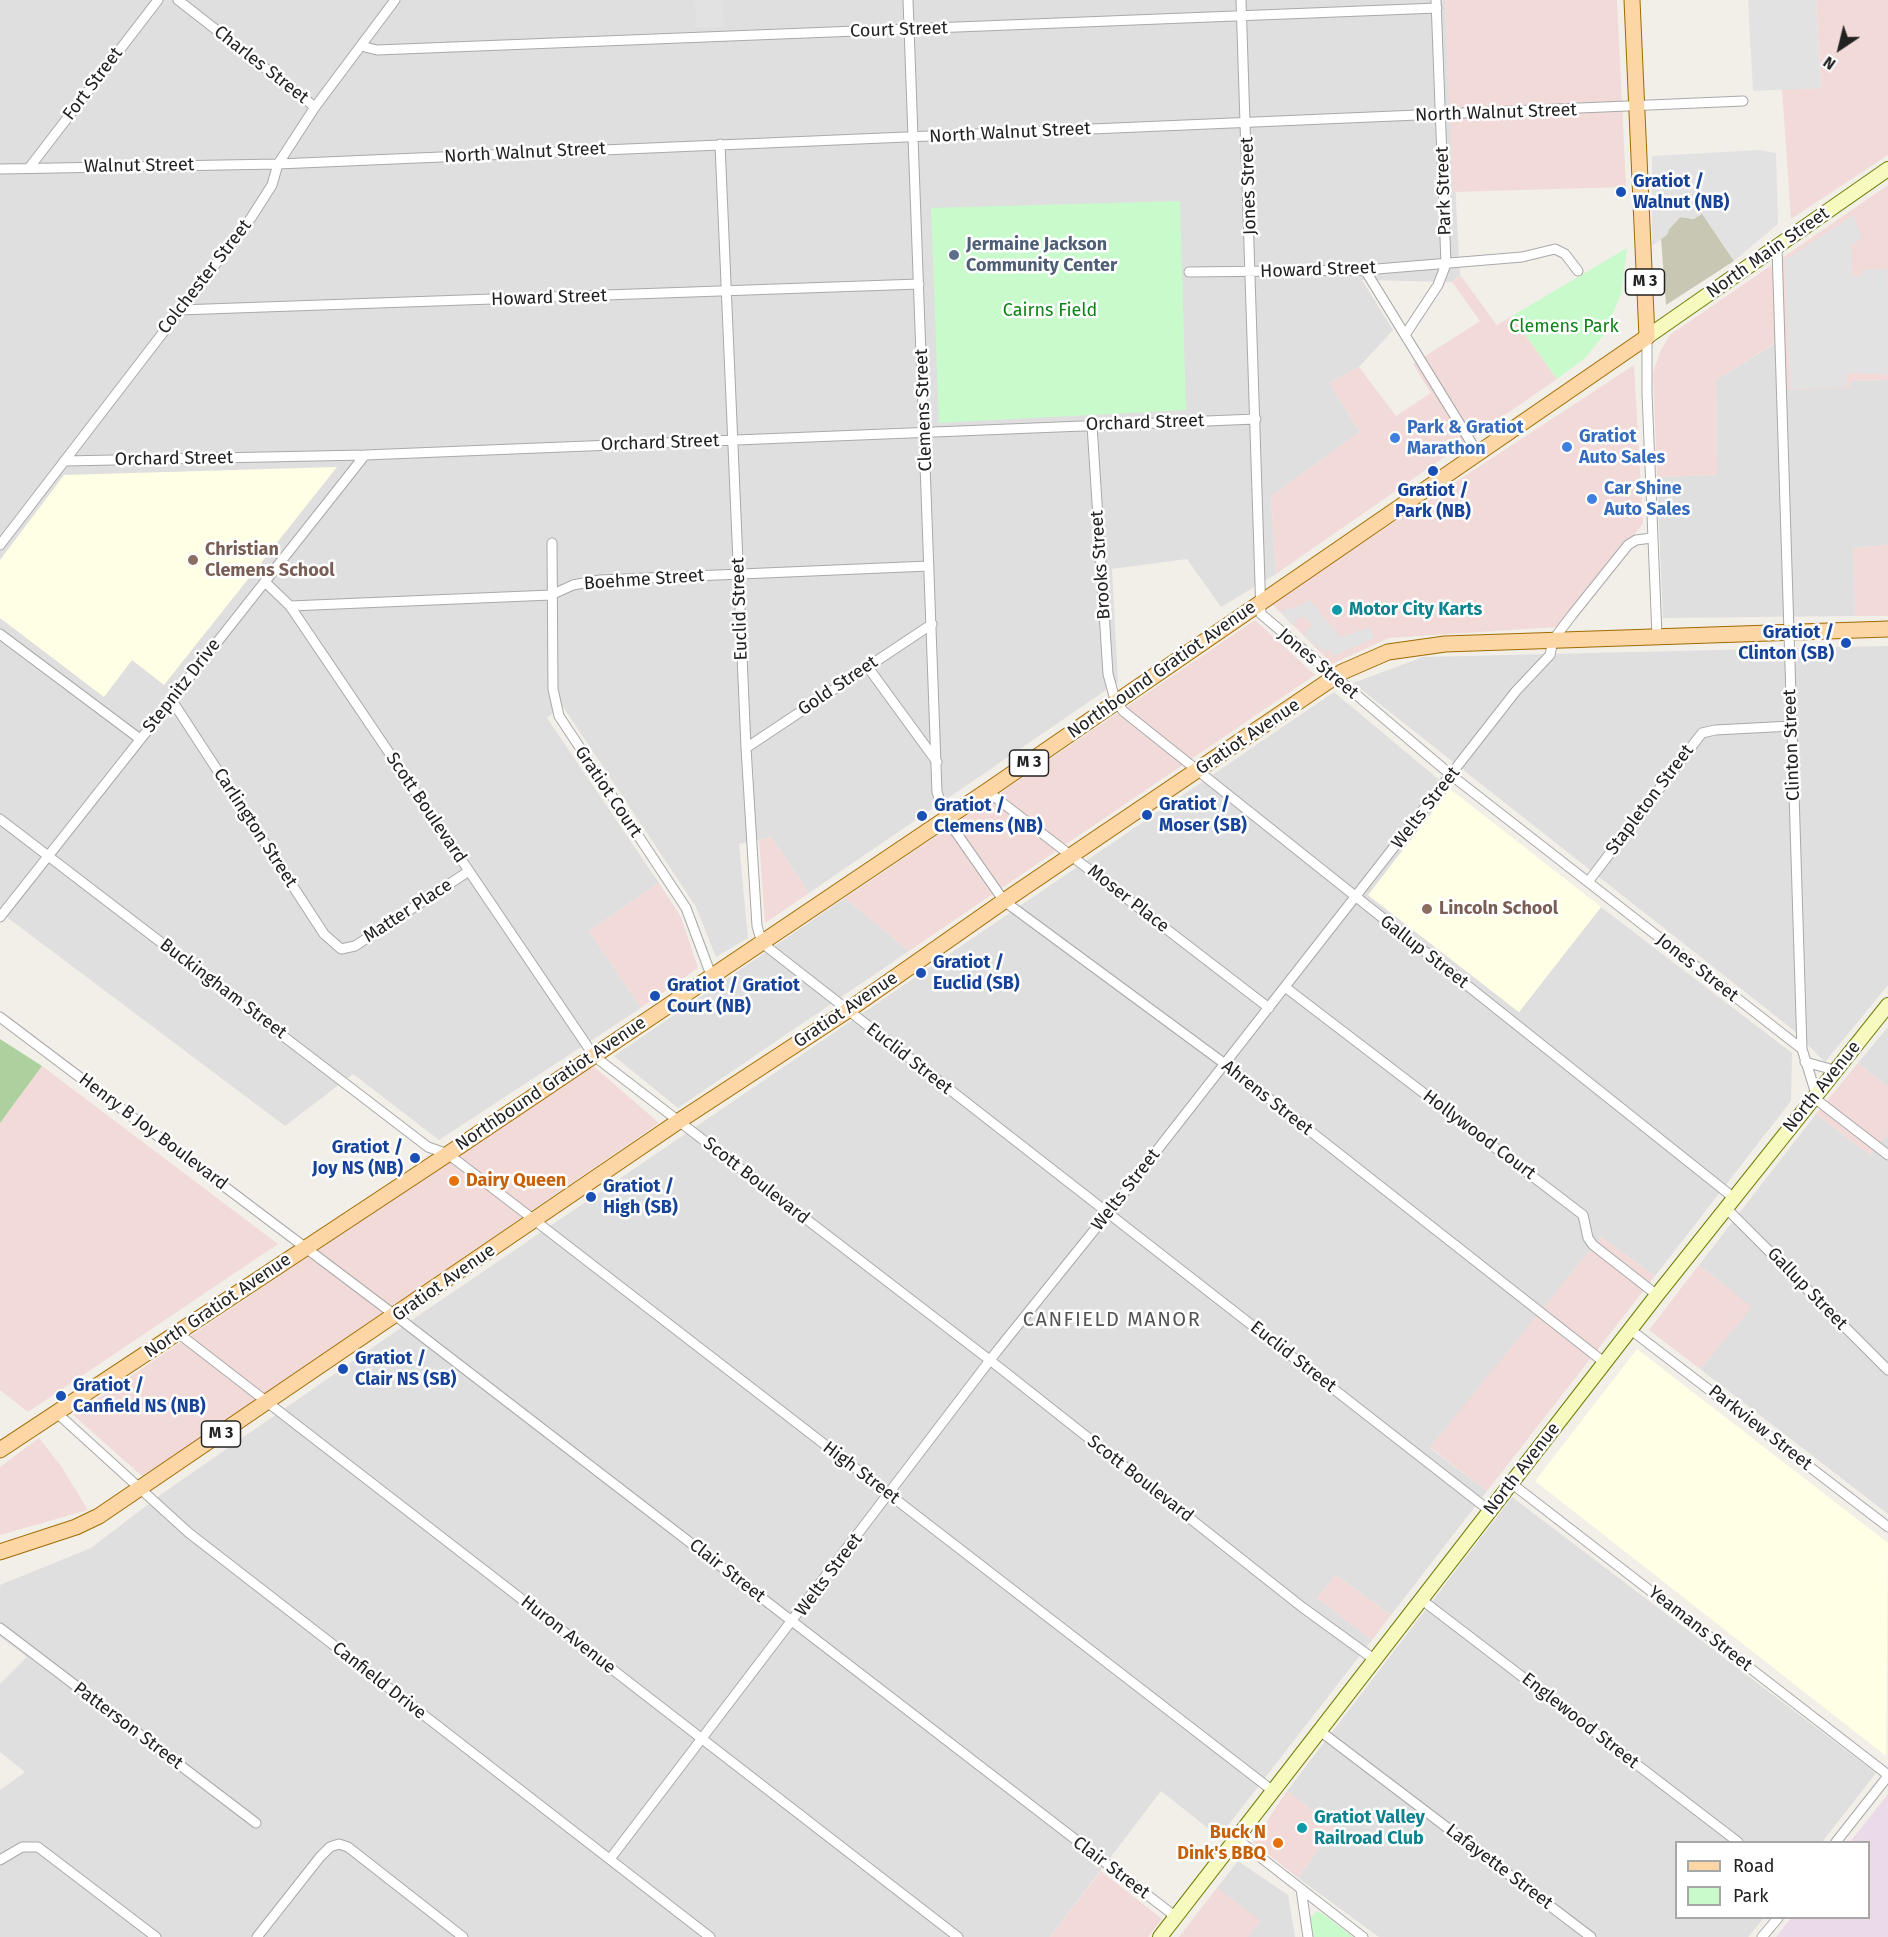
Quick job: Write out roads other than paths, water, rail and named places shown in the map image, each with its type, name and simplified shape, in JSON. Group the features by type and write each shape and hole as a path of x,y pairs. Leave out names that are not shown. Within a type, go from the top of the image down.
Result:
{"main road":[{"name":"M 3","path":"1632,0 1647,337"},
{"name":"North Main Street","path":"1647,337 1888,169"},
{"name":"Northbound Gratiot Avenue","path":"406,1182 987,791 1477,452 1601,371 1647,337"},
{"name":"Gratiot Avenue","path":"0,1552 76,1527 99,1516 396,1316 679,1121 847,1011 1004,900 1073,856 1334,676 1365,660 1404,648 1445,644 1888,629"},
{"name":"North Avenue","path":"1161,1936 1657,1295 1814,1095 1888,1005"},
{"name":"North Gratiot Avenue","path":"0,1450 58,1414 406,1182"}],"street":[{"name":"Fort Street","path":"29,168 158,0"},
{"name":"Charles Street","path":"178,0 315,107"},
{"name":"Colchester Street","path":"0,545 251,218 272,185 278,164 315,107 395,0"},
{"name":"Clemens Street","path":"908,0 937,792 946,818"},
{"name":"Jones Street","path":"1241,0 1247,122 1261,614 1451,775 1802,1049"},
{"name":"Court Street","path":"361,46 377,50 909,30 1242,16 1437,4"},
{"name":"Park Street","path":"1405,335 1438,285 1446,264 1437,4"},
{"name":"North Walnut Street","path":"278,164 1247,122 1441,116 1743,101"},
{"name":"Euclid Street","path":"720,144 746,748 757,926 762,943 1490,1511"},
{"name":"Walnut Street","path":"0,169 278,164"},
{"name":"Clinton Street","path":"1776,248 1802,1049 1814,1095"},
{"name":"Howard Street","path":"1189,272 1365,270 1522,257 1554,249 1565,254 1578,271"},
{"path":"1365,270 1477,452"},
{"name":"Howard Street","path":"179,310 919,284"},
{"path":"1647,337 1657,636"},
{"name":"Orchard Street","path":"64,461 364,455 1256,419"},
{"name":"Brooks Street","path":"1092,425 1108,674 1117,702"},
{"name":"Stepnitz Drive","path":"0,917 364,455"},
{"name":"Welts Street","path":"610,1859 990,1360 1516,692 1550,655 1553,640 1628,546 1636,540 1652,538"},
{"name":"Gratiot Court","path":"552,543 553,689 558,716 686,908 711,975"},
{"name":"Boehme Street","path":"290,606 551,595 573,585 600,580 928,566"},
{"name":"Scott Boulevard","path":"265,582 290,606 594,1056 990,1360 1302,1606 1375,1660"},
{"name":"Gold Street","path":"746,748 932,624"},
{"path":"0,634 140,739"},
{"path":"867,666 937,762"},
{"name":"Carlington Street","path":"171,699 324,934 341,949 346,948"},
{"name":"Gallup Street","path":"1117,702 1130,717 1730,1203 1888,1370"},
{"name":"Stapleton Street","path":"1588,882 1702,733 1715,730 1792,726"},
{"name":"Moser Place","path":"987,791 1269,1008"},
{"name":"Ahrens Street","path":"946,818 1004,900 1224,1064 1605,1363"},
{"name":"Buckingham Street","path":"0,819 428,1147 448,1154"},
{"name":"Matter Place","path":"346,948 355,946 469,871"},
{"name":"Hollywood Court","path":"1285,987 1583,1215 1588,1238 1593,1245 1657,1295"},
{"name":"Henry B Joy Boulevard","path":"0,1017 306,1248"},
{"path":"1805,1062 1834,1070"},
{"path":"1814,1095 1888,1155"},
{"name":"High Street","path":"448,1154 1273,1791"},
{"name":"Clair Street","path":"306,1248 1176,1917"},
{"name":"Parkview Street","path":"1631,1330 1888,1527"},
{"name":"Huron Avenue","path":"178,1333 958,1937"},
{"name":"Canfield Drive","path":"58,1414 189,1533 710,1937"},
{"name":"Yeamans Street","path":"1511,1483 1888,1775"},
{"name":"Englewood Street","path":"1422,1600 1737,1841"},
{"name":"Patterson Street","path":"0,1628 256,1823"},
{"name":"Lafayette Street","path":"1320,1731 1591,1937"},
{"path":"1837,1841 1888,1775"},
{"path":"1237,1839 1363,1937"},
{"path":"257,1937 320,1857 330,1847 339,1844 348,1848 463,1937"},
{"path":"0,1860 22,1847 38,1847 156,1937"},
{"path":"1301,1889 1308,1937"},
{"path":"1762,1937 1776,1919"}],"place":[{"name":"Gratiot / Walnut (NB)","path":"1621,192"},
{"name":"Jermaine Jackson Community Center","path":"954,255"},
{"name":"Park & Gratiot Marathon","path":"1395,438"},
{"name":"Gratiot Auto Sales","path":"1567,447"},
{"name":"Gratiot / Park (NB)","path":"1433,471"},
{"name":"Car Shine Auto Sales","path":"1592,499"},
{"name":"Christian Clemens School","path":"193,560"},
{"name":"Motor City Karts","path":"1337,610"},
{"name":"Gratiot / Clinton (SB)","path":"1846,643"},
{"name":"Gratiot / Moser (SB)","path":"1147,815"},
{"name":"Gratiot / Clemens (NB)","path":"922,816"},
{"name":"Lincoln School","path":"1427,909"},
{"name":"Gratiot / Euclid (SB)","path":"921,973"},
{"name":"Gratiot / Gratiot Court (NB)","path":"655,996"},
{"name":"Gratiot / Joy NS (NB)","path":"415,1158"},
{"name":"Dairy Queen","path":"454,1181"},
{"name":"Gratiot / High (SB)","path":"591,1197"},
{"name":"Gratiot / Clair NS (SB)","path":"343,1369"},
{"name":"Gratiot / Canfield NS (NB)","path":"61,1396"},
{"name":"Gratiot Valley Railroad Club","path":"1302,1828"},
{"name":"Buck N Dink's BBQ","path":"1278,1843"}],"district":[{"name":"CANFIELD MANOR","path":"1112,1320"}],"park label":[{"name":"Cairns Field","path":"1050,311"},
{"name":"Clemens Park","path":"1564,327"}]}
